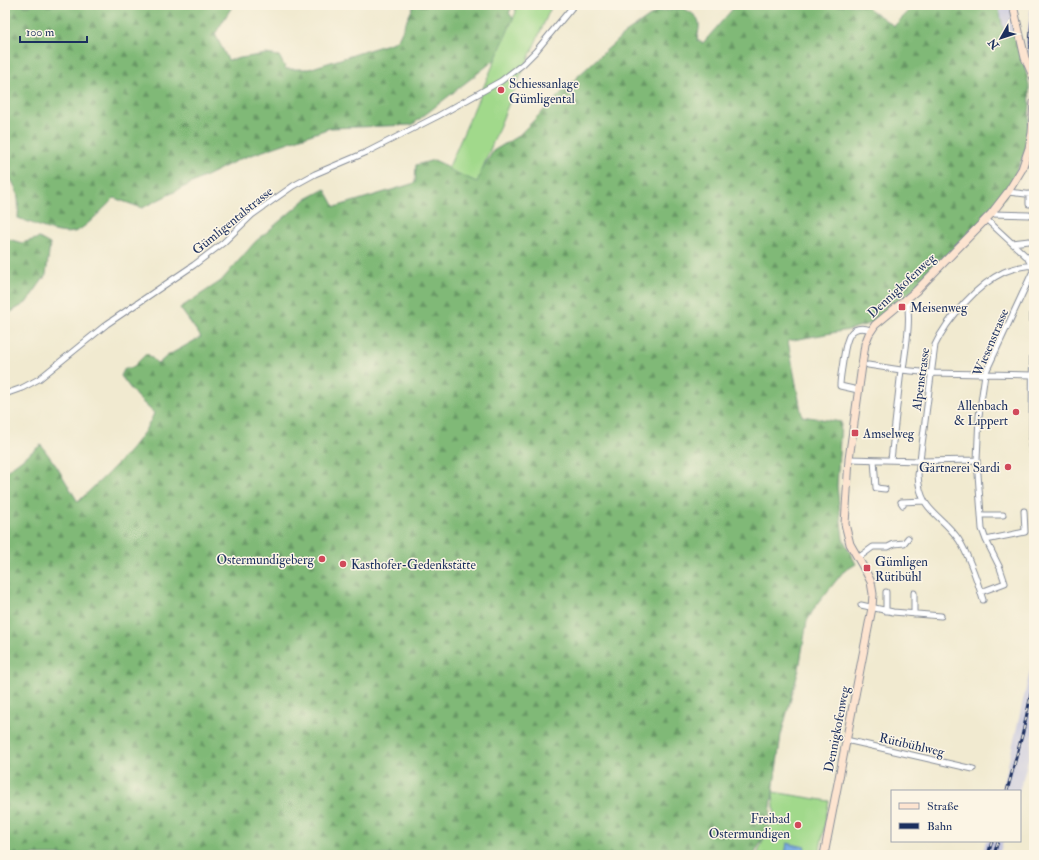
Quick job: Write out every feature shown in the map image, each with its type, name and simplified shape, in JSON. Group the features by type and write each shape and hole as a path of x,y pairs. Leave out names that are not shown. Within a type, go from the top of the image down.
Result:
{"street":[{"name":"Gümligentalstrasse","path":"5,394 22,388 39,379 107,324 217,248 252,215 293,186 315,174 367,152 438,116 501,81 523,64 536,51 574,5"},
{"path":"1013,5 1025,58 1034,78"},
{"name":"Dennigkofenweg","path":"824,855 872,608 873,594 871,582 850,544 845,527 849,459 864,348 871,330 879,321 907,299 988,216 1008,192 1020,173 1029,148 1032,133 1034,102"},
{"path":"1008,192 1032,194 1029,204"},
{"path":"988,216 1029,215"},
{"path":"988,216 1033,265 1031,446 1034,460"},
{"path":"1012,243 1028,241"},
{"name":"Alpenstrasse","path":"983,600 967,557 958,540 944,523 928,508 919,484 918,475 935,345 945,327 956,313 977,292 994,278 1005,272 1033,265"},
{"name":"Wiesenstrasse","path":"981,592 1005,582 982,529 977,460 979,416 985,374 1033,277"},
{"path":"891,460 908,331 907,299"},
{"path":"858,390 840,386 845,345 848,336 854,330 863,328 871,330"},
{"path":"868,365 932,373 1032,375"},
{"path":"1032,437 1034,444"},
{"path":"849,459 920,461 977,460"},
{"path":"874,460 876,488 885,489"},
{"path":"903,505 901,502 924,500"},
{"path":"986,540 1025,532 1024,511"},
{"path":"981,515 1003,515"},
{"path":"858,558 873,547 888,547 894,544 904,543 908,538"},
{"path":"886,592 886,611"},
{"path":"914,593 914,614"},
{"path":"861,605 886,611 940,616"},
{"name":"Rütibühlweg","path":"846,740 973,769"}],"shaded area":[{"path":"998,5 1013,5 1018,33 1005,37"},
{"path":"1031,5 1034,5 1034,72 1029,59 1026,43"},
{"path":"1034,654 1034,731 1026,769 1019,790 1002,790"},
{"path":"986,842 1003,842 999,855 982,855"}],"green space":[{"path":"5,5 233,5 215,34 228,60 266,54 279,56 286,69 309,69 394,42 399,37 414,5 513,5 509,13 518,25 502,54 412,125 330,128 240,159 142,208 114,198 83,227 74,232 68,233 53,231 18,218 16,188 5,172"},
{"name":"Schiessanlage Gümligental","path":"514,5 552,5 511,98 477,182 448,169 516,12"},
{"path":"736,5 864,5 894,26 915,5 998,5 1005,37 1018,33 1029,86 1030,104 1027,148 1005,197 964,242 879,321 848,330 788,341 802,416 841,422 837,486 843,539 856,564 843,572 815,607 807,621 799,669 781,735 768,828 754,855 5,855 5,472 41,445 57,467 78,502 131,449 141,437 154,413 137,397 121,376 125,368 132,368 147,353 158,364 167,356 201,337 180,308 221,281 255,242 306,199 325,189 335,207 415,183 416,165 434,160 476,179 493,151 518,136 576,78 624,34 656,12 683,8 689,11 698,20 699,28 697,40 703,43"},
{"path":"5,238 22,243 39,238 50,244 46,275 26,303 6,315 5,314"},
{"name":"Freibad Ostermundigen","path":"773,792 829,801 819,855 757,855 768,828 775,822"}],"water":[{"path":"787,843 805,847 803,855 785,855"}],"tram line":[{"path":"1034,7 1029,44 1034,67"}],"railway":[{"path":"1007,790 1023,732 1034,680"},
{"path":"988,855 992,842"},
{"path":"994,855 998,842"}],"place":[{"name":"Schiessanlage Gümligental","path":"501,90"},
{"name":"Meisenweg","path":"902,307"},
{"name":"Allenbach & Lippert","path":"1016,412"},
{"name":"Amselweg","path":"855,433"},
{"name":"Gärtnerei Sardi","path":"1008,467"},
{"name":"Ostermundigeberg","path":"322,559"},
{"name":"Kasthofer-Gedenkstätte","path":"343,564"},
{"name":"Gümligen Rütibühl","path":"867,568"},
{"name":"Freibad Ostermundigen","path":"798,825"}]}
